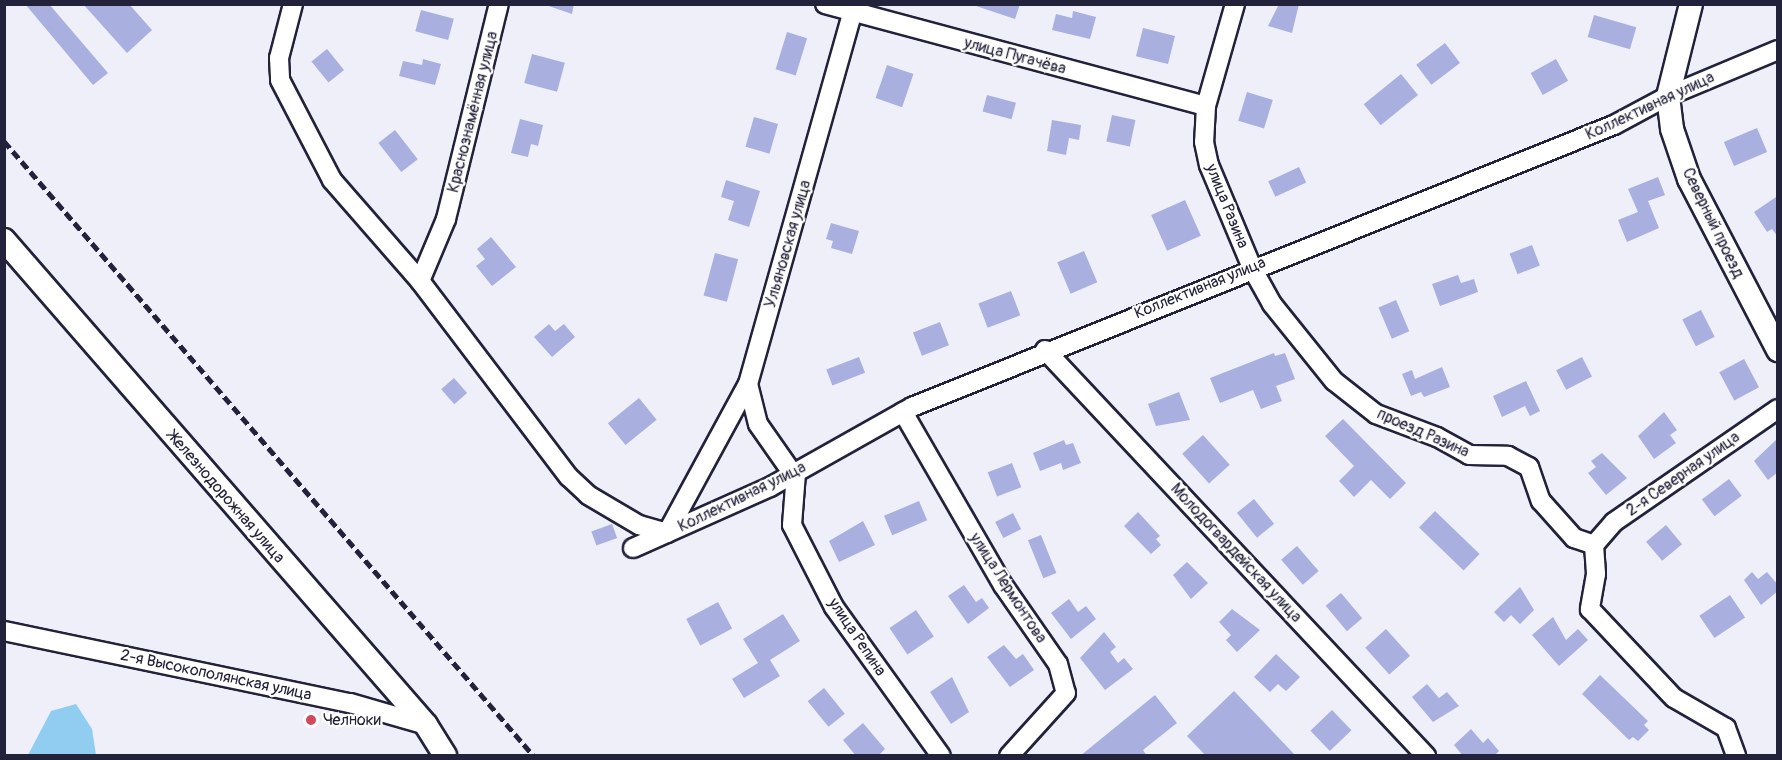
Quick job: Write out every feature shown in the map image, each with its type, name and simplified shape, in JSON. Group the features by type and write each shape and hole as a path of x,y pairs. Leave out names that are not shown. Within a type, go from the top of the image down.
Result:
{"street":[{"path":"293,4 279,58 280,80 288,104 332,180 420,281 569,477 588,495 639,525 667,533 748,384"},
{"name":"Краснознамённая улица","path":"420,281 446,219 499,4"},
{"name":"улица Пугачёва","path":"825,4 854,9 1206,106"},
{"name":"улица Разина","path":"1235,4 1206,106 1204,142 1209,165 1252,268"},
{"name":"Северный проезд","path":"1691,4 1668,96 1672,129 1689,179 1778,350"},
{"name":"Ульяновская улица","path":"794,474 758,424 748,384 854,9"},
{"name":"Коллективная улица","path":"633,548 794,474 903,412 1045,350 1614,125 1668,96 1778,50"},
{"name":"Железнодорожная улица","path":"4,240 426,725 445,756"},
{"name":"проезд Разина","path":"1252,268 1272,304 1334,381 1376,414 1437,437 1469,456 1508,456 1529,467 1541,501 1574,538 1594,545"},
{"name":"Молодогвардейская улица","path":"1045,350 1426,756"},
{"name":"2-я Северная улица","path":"1594,545 1614,522 1778,409"},
{"name":"улица Лермонтова","path":"903,412 1003,585 1058,664 1066,693 1009,756"},
{"name":"улица Репина","path":"794,474 792,525 829,596 941,756"},
{"path":"1594,545 1596,574 1590,609 1674,698 1726,728 1736,756"},
{"name":"2-я Высокополянская улица","path":"4,631 350,703 426,725"}],"water":[{"path":"76,704 92,729 96,755 28,755 51,711"}],"building":[{"path":"25,4 49,4 108,73 93,85"},
{"path":"83,4 129,4 152,30 127,53"},
{"path":"543,4 574,4 572,14"},
{"path":"970,4 1020,4 1015,19"},
{"path":"1279,4 1299,4 1292,33 1268,26"},
{"path":"421,10 454,19 448,40 415,31"},
{"path":"1073,11 1096,17 1090,39 1052,30 1056,14 1072,18"},
{"path":"1594,15 1636,27 1630,49 1588,37"},
{"path":"1143,28 1175,36 1168,64 1136,56"},
{"path":"787,32 807,38 796,75 776,69"},
{"path":"1445,43 1460,63 1431,85 1416,65"},
{"path":"327,49 344,70 328,83 311,62"},
{"path":"532,54 565,63 557,92 524,83"},
{"path":"423,59 441,64 435,85 399,76 403,61 422,65"},
{"path":"1556,59 1568,81 1543,95 1531,73"},
{"path":"887,65 913,74 902,107 876,98"},
{"path":"1401,74 1418,95 1381,125 1364,104"},
{"path":"1247,92 1273,100 1264,129 1238,121"},
{"path":"987,95 1016,103 1012,119 983,111"},
{"path":"1112,115 1135,120 1130,146 1106,141"},
{"path":"754,117 778,124 769,154 745,147"},
{"path":"520,119 543,125 538,146 531,144 528,157 511,153"},
{"path":"1052,120 1081,125 1079,140 1069,138 1066,155 1047,151"},
{"path":"1757,128 1767,152 1734,166 1724,142"},
{"path":"395,130 418,159 401,172 378,143"},
{"path":"1299,167 1306,182 1275,197 1268,181"},
{"path":"1658,177 1665,195 1648,201 1659,228 1627,242 1618,220 1638,212 1628,189"},
{"path":"726,180 760,191 749,227 728,220 734,201 721,197"},
{"path":"1776,197 1778,199 1778,237 1772,229 1767,232 1754,212"},
{"path":"1185,200 1201,236 1167,251 1151,215"},
{"path":"831,223 859,231 852,254 831,248 833,241 826,239"},
{"path":"491,237 516,267 492,286 476,266 485,259 477,249"},
{"path":"1532,245 1540,266 1517,274 1510,254"},
{"path":"1084,251 1097,282 1071,294 1057,262"},
{"path":"715,253 738,259 727,302 704,296"},
{"path":"1458,275 1461,283 1474,279 1478,292 1440,306 1432,284"},
{"path":"1011,291 1020,315 988,328 978,304"},
{"path":"1396,300 1409,331 1392,339 1379,307"},
{"path":"1701,310 1715,337 1696,346 1682,320"},
{"path":"940,322 949,345 922,356 913,332"},
{"path":"549,324 555,331 564,324 575,337 552,357 534,337"},
{"path":"1274,353 1275,356 1285,353 1295,379 1276,386 1282,401 1261,409 1253,390 1220,403 1210,378"},
{"path":"859,357 865,373 832,385 826,370"},
{"path":"1582,357 1592,377 1566,390 1556,370"},
{"path":"1744,359 1759,387 1734,400 1719,372"},
{"path":"1442,367 1450,387 1424,397 1421,392 1411,396 1402,374 1412,370 1415,379"},
{"path":"454,378 467,393 454,404 441,389"},
{"path":"1526,381 1540,411 1530,416 1525,406 1502,417 1493,396"},
{"path":"1179,392 1190,420 1156,426 1148,404"},
{"path":"639,398 657,420 626,445 608,423"},
{"path":"1664,412 1677,430 1670,435 1676,443 1654,459 1638,436"},
{"path":"1343,419 1406,483 1390,499 1371,480 1354,497 1339,481 1354,466 1325,436"},
{"path":"1203,435 1230,465 1209,483 1182,454"},
{"path":"1778,438 1778,472 1768,480 1754,461"},
{"path":"1064,440 1066,445 1073,443 1081,463 1063,470 1061,463 1040,471 1033,453"},
{"path":"1602,453 1627,478 1606,495 1588,473 1596,467 1591,461"},
{"path":"1012,463 1021,487 997,497 988,472"},
{"path":"1729,479 1742,496 1714,516 1702,499"},
{"path":"1254,499 1274,524 1257,538 1237,513"},
{"path":"919,501 927,520 892,535 884,516"},
{"path":"1435,511 1480,554 1464,571 1419,528"},
{"path":"1138,512 1160,536 1156,539 1161,545 1151,554 1124,526"},
{"path":"1013,513 1021,529 1003,538 995,522"},
{"path":"863,521 875,545 839,562 829,541"},
{"path":"612,524 617,538 596,546 591,532"},
{"path":"1666,525 1682,544 1662,561 1646,542"},
{"path":"1041,535 1056,573 1043,578 1028,540"},
{"path":"1297,546 1319,571 1303,585 1281,560"},
{"path":"1187,562 1208,583 1191,599 1173,575"},
{"path":"1752,572 1758,579 1767,572 1778,585 1778,591 1761,605 1744,580"},
{"path":"964,585 976,602 982,598 989,608 968,624 948,596"},
{"path":"1520,587 1534,610 1520,624 1511,615 1504,622 1494,612"},
{"path":"1341,593 1362,618 1347,631 1326,606"},
{"path":"1730,595 1745,617 1714,638 1699,616"},
{"path":"1069,599 1078,612 1086,606 1096,619 1071,639 1051,613"},
{"path":"718,602 732,628 700,645 686,619"},
{"path":"1232,609 1260,630 1237,652 1226,640 1231,635 1219,622"},
{"path":"916,610 934,637 907,654 889,628"},
{"path":"783,614 800,641 770,660 780,676 744,698 732,679 758,663 743,639"},
{"path":"1553,617 1566,640 1578,629 1588,640 1559,666 1532,635"},
{"path":"1386,629 1410,656 1389,674 1365,648"},
{"path":"1104,632 1116,647 1110,652 1118,663 1124,658 1133,669 1105,690 1080,658"},
{"path":"1004,645 1016,659 1023,654 1034,670 1010,687 987,657"},
{"path":"1276,654 1300,677 1286,691 1278,684 1270,692 1254,677"},
{"path":"1600,675 1648,721 1644,725 1649,730 1638,741 1633,737 1629,740 1582,694"},
{"path":"952,677 969,712 951,724 930,692"},
{"path":"1427,684 1439,698 1447,692 1459,706 1433,722 1412,697"},
{"path":"824,688 845,714 828,727 808,701"},
{"path":"1234,691 1296,756 1206,756 1187,736"},
{"path":"1155,695 1177,723 1143,750 1147,756 1080,756"},
{"path":"1332,710 1351,730 1330,751 1310,731"},
{"path":"863,723 885,749 878,756 856,756 843,740"},
{"path":"1471,729 1483,743 1488,738 1499,751 1494,756 1463,756 1454,745"}],"railway":[{"path":"4,141 534,756"}],"place":[{"name":"Челноки","path":"311,720"}]}
